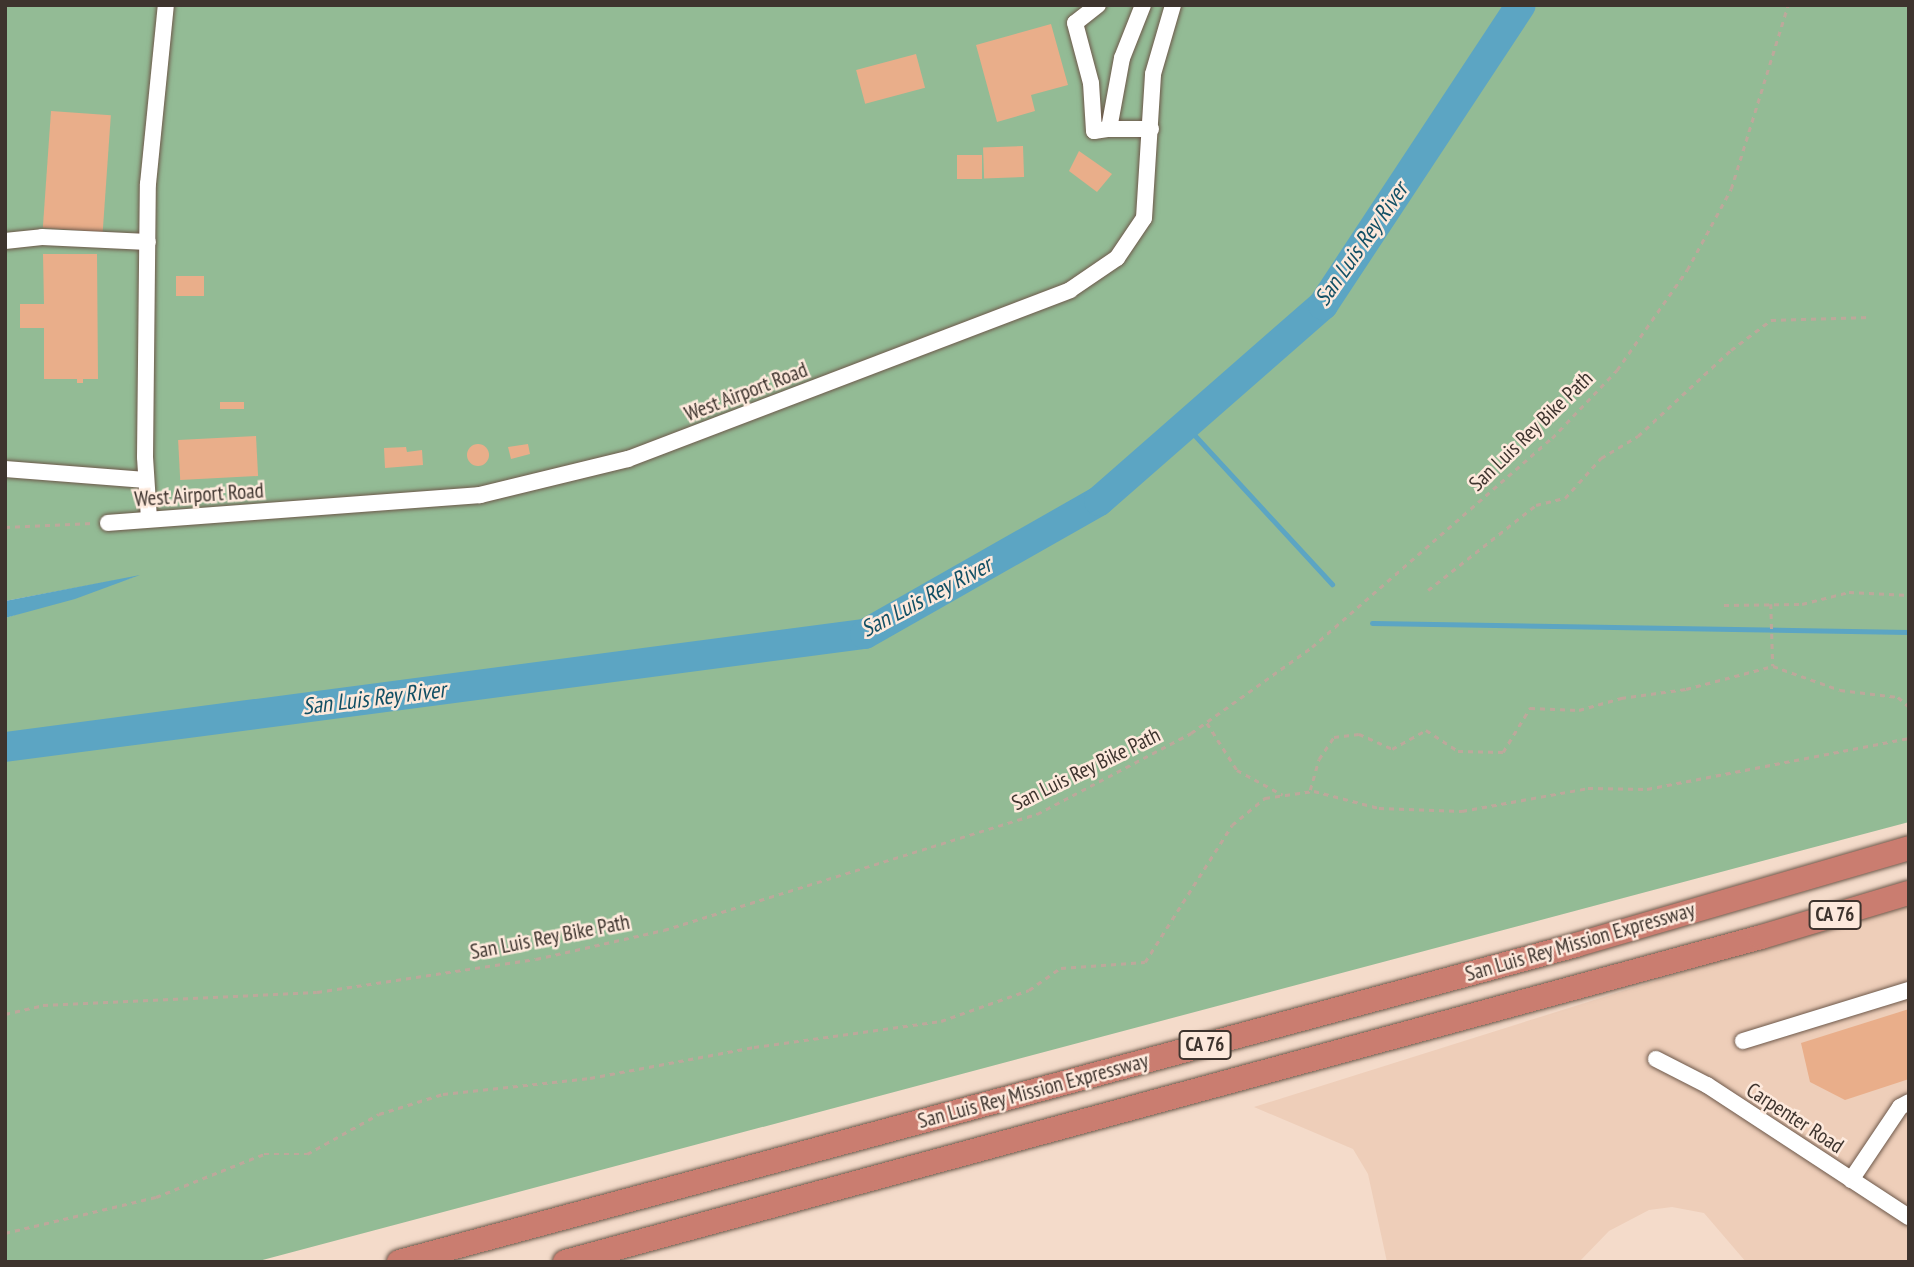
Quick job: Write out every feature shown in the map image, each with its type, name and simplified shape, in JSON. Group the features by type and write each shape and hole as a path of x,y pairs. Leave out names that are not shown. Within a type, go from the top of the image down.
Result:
{"highway":[{"name":"San Luis Rey Mission Expressway","path":"399,1262 1576,945 1909,848"},
{"name":"San Luis Rey Mission Expressway","path":"565,1262 1748,941 1909,893"}],"street":[{"path":"149,519 146,480 148,184 166,5"},
{"path":"1098,5 1074,23 1091,83 1094,131 1151,129"},
{"path":"1109,129 1122,58 1143,5"},
{"name":"West Airport Road","path":"107,523 480,495 628,459 1070,290 1117,258 1144,218 1153,74 1173,5"},
{"path":"5,241 42,237 148,242"},
{"path":"5,469 146,480"},
{"path":"1743,1041 1909,990"},
{"name":"Carpenter Road","path":"1656,1059 1707,1085 1909,1217"},
{"path":"1851,1180 1900,1107 1909,1102"}],"path":[{"name":"San Luis Rey Bike Path","path":"5,1014 43,1005 317,992 536,959 664,930 1037,814 1112,778 1207,723 1312,647 1552,438 1617,370 1687,270 1731,189 1788,5"},
{"path":"1428,590 1536,505 1565,498 1601,458 1638,436 1731,350 1771,320 1871,317"},
{"path":"5,527 107,523"},
{"path":"1724,605 1802,604 1849,592 1909,595"},
{"path":"1771,604 1773,666"},
{"path":"1310,791 1319,759 1334,737 1359,734 1392,749 1426,730 1458,751 1503,752 1530,708 1578,710 1621,698 1686,690 1773,666 1840,690 1898,697 1909,707"},
{"path":"1207,723 1237,770 1283,795"},
{"path":"5,1233 156,1197 264,1154 307,1154 379,1114 443,1094 590,1078 754,1047 941,1021 1028,989 1061,968 1145,962 1233,825 1265,798 1310,791 1379,808 1462,811 1588,788 1647,789 1909,738"}],"shaded area":[{"path":"1909,901 1909,1262 1746,1262 1704,1213 1672,1207 1649,1210 1609,1231 1579,1262 1387,1262 1368,1174 1353,1149 1254,1107"}],"green space":[{"path":"5,5 1909,5 1909,822 255,1262 5,1262 5,618 134,577 5,601"}],"water":[{"path":"140,575 75,599 5,618 5,601"}],"building":[{"path":"1051,24 1068,85 1031,95 1035,111 997,122 976,45"},
{"path":"916,54 925,88 865,104 856,70"},
{"path":"51,111 111,115 103,232 43,228"},
{"path":"1023,146 1024,177 984,178 983,147"},
{"path":"1079,151 1112,174 1097,192 1069,171"},
{"path":"957,155 982,155 982,179 957,179"},
{"path":"43,254 97,254 98,379 83,379 83,383 77,383 77,379 44,379 44,328 20,328 20,304 44,304"},
{"path":"176,276 204,276 204,296 176,296"},
{"path":"220,402 244,402 244,409 220,409"},
{"path":"256,436 258,476 180,480 178,440"},
{"path":"478,444 486,447 489,455 486,463 478,466 470,463 467,455 470,447"},
{"path":"528,444 530,454 511,459 508,447"},
{"path":"406,447 407,452 422,450 423,465 385,468 384,448"},
{"path":"1909,1009 1909,1079 1845,1100 1810,1082 1801,1043"}],"waterway":[{"name":"San Luis Rey River","path":"5,747 865,634 1099,501 1323,305 1521,5"},
{"path":"1187,427 1332,584"},
{"path":"1372,623 1909,632"}]}
